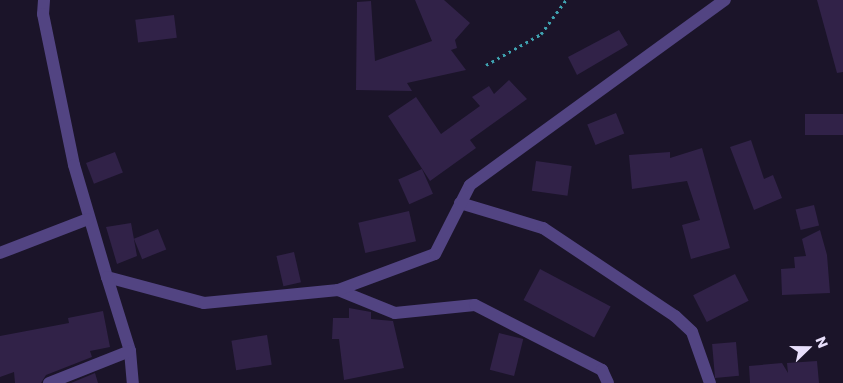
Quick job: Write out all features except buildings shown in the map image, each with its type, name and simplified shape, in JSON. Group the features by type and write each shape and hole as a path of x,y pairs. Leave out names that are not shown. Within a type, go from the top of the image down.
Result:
{"street":[{"path":"44,0 44,23 88,219 130,351 133,383"},
{"path":"107,277 204,304 338,290 435,254 470,185 725,0"},
{"path":"460,203 543,228 675,316 692,332 710,383"},
{"path":"0,253 88,219"},
{"path":"338,290 395,313 475,305 602,370 608,383"},
{"path":"49,383 130,351"}],"path":[{"path":"486,65 541,34 566,0"}]}
